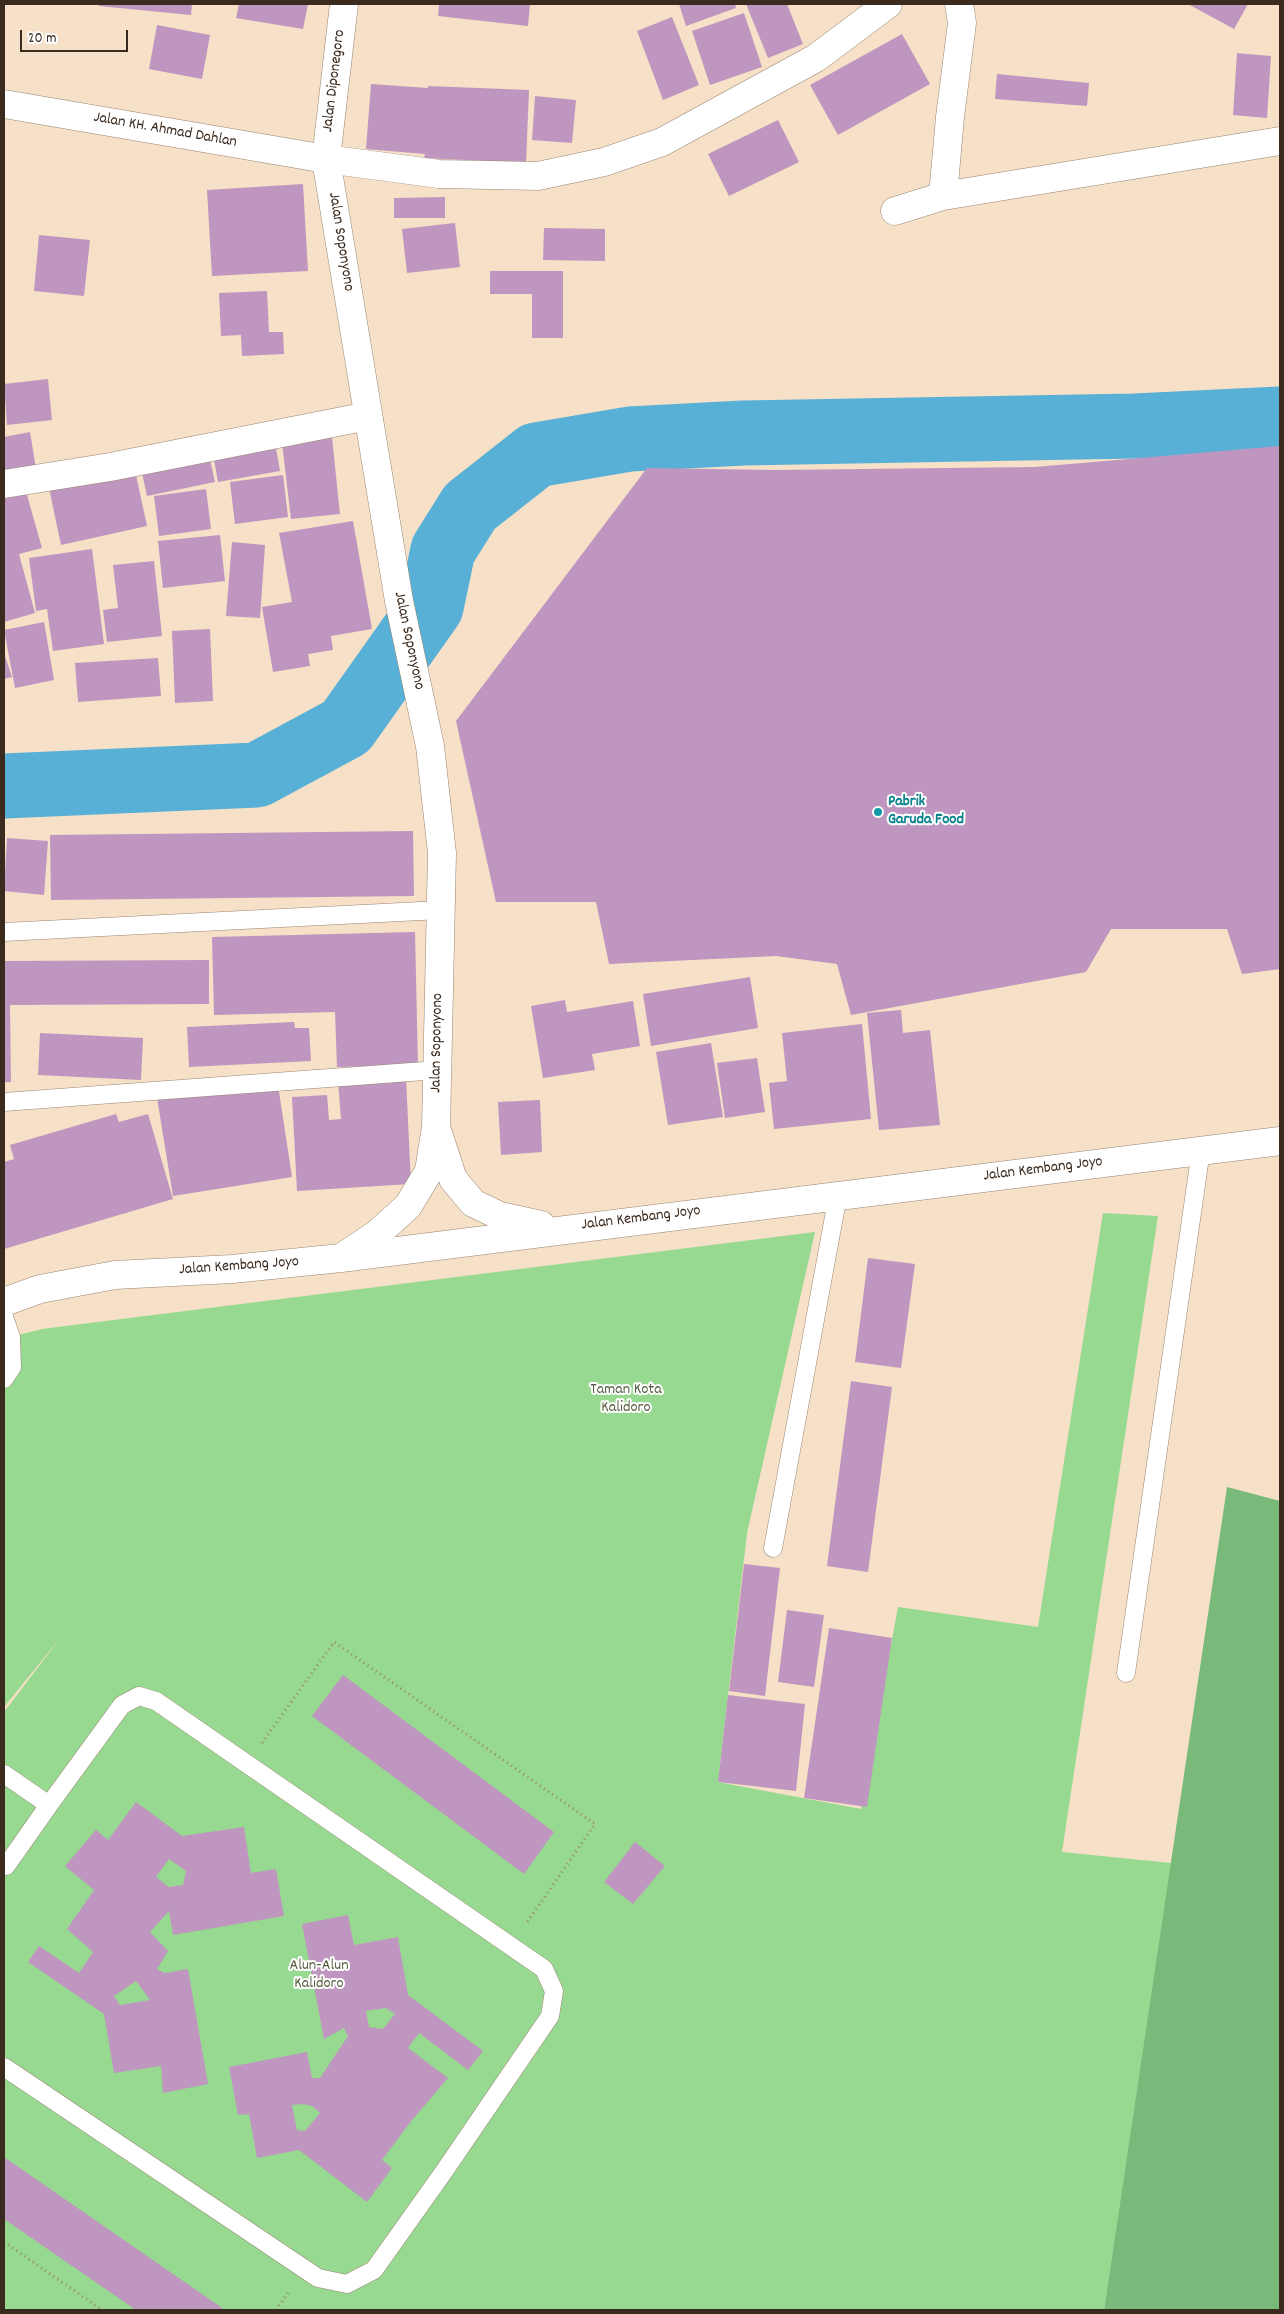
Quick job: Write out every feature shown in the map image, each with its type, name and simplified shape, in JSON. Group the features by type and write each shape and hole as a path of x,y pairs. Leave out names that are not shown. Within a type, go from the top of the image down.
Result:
{"main road":[{"name":"Jalan Diponegoro","path":"326,159 344,4"},
{"name":"Jalan KH. Ahmad Dahlan","path":"4,104 326,159 439,174 538,176 604,162 662,142 816,58 888,4"},
{"path":"943,196 950,117 962,23 959,4"},
{"path":"895,211 943,196 1280,141"},
{"name":"Jalan Soponyono","path":"326,159 399,601 430,746 442,854 436,1127"},
{"path":"4,484 110,467 368,416"},
{"path":"436,1127 453,1179 472,1203 500,1216 561,1229"},
{"path":"341,1258 377,1234 408,1206 429,1171 436,1127"},
{"name":"Jalan Kembang Joyo","path":"4,1302 40,1289 115,1275 232,1269 341,1258 1280,1140"}],"lane":[{"path":"4,932 441,910"},
{"path":"4,1102 438,1070"},
{"path":"1126,1672 1201,1150"},
{"path":"773,1548 838,1195"},
{"path":"4,1317 11,1337 12,1367 4,1379"},
{"path":"4,1866 122,1705 139,1696 156,1701 544,1969 554,1991 550,2016 374,2270 346,2284 318,2278 4,2067"},
{"path":"4,1774 49,1805"}],"path":[{"path":"247,1763 334,1642 595,1824 511,1946"},
{"path":"4,2242 102,2310"}],"green space":[{"path":"1103,1213 1158,1216 1062,1852 1171,1863 1104,2310 4,2310 4,1712 61,1637 4,1707 4,1379 11,1337 42,1329 815,1232 747,1533 718,1782 861,1809 898,1607 1038,1627"},
{"path":"1227,1487 1280,1501 1280,2310 1104,2310"}],"building":[{"path":"99,4 192,4 191,15 99,6"},
{"path":"239,4 308,4 303,29 236,18"},
{"path":"439,4 530,4 528,26 438,16"},
{"path":"679,4 735,4 736,8 686,26"},
{"path":"746,4 787,4 803,44 768,58"},
{"path":"1188,4 1248,4 1234,29"},
{"path":"744,13 762,67 710,85 692,31"},
{"path":"672,17 699,85 663,100 637,31"},
{"path":"157,25 210,35 202,79 149,69"},
{"path":"902,34 930,84 838,135 810,85"},
{"path":"1237,53 1271,56 1267,118 1233,115"},
{"path":"997,74 1089,83 1087,106 995,99"},
{"path":"371,84 428,88 428,86 529,90 526,163 424,158 425,154 366,149"},
{"path":"535,96 576,100 572,143 532,140"},
{"path":"778,120 799,162 729,196 708,154"},
{"path":"303,184 308,271 212,276 207,190"},
{"path":"445,197 445,218 394,218 394,198"},
{"path":"455,223 460,267 407,273 402,229"},
{"path":"544,228 605,229 605,261 543,260"},
{"path":"39,235 90,240 84,296 34,291"},
{"path":"490,271 563,271 563,338 532,338 532,294 490,294"},
{"path":"267,291 269,332 283,332 284,354 242,356 241,335 221,336 219,293"},
{"path":"48,379 52,420 7,425 4,384"},
{"path":"331,428 340,514 291,519 281,434"},
{"path":"30,432 37,475 4,481 4,437"},
{"path":"274,437 280,471 218,482 212,448"},
{"name":"Pabrik Garuda Food","path":"1280,446 1280,969 1242,974 1227,929 1111,929 1086,972 851,1015 837,964 776,956 609,964 596,902 496,902 456,721 647,468 774,470 1035,467"},
{"path":"208,450 215,482 147,496 140,463"},
{"path":"135,470 147,526 61,545 49,488"},
{"path":"283,475 288,517 235,524 230,482"},
{"path":"25,488 42,548 19,554 35,613 4,622 4,494"},
{"path":"206,489 211,529 159,536 154,496"},
{"path":"353,521 372,629 331,636 333,650 308,654 310,666 273,672 262,607 292,602 279,533"},
{"path":"220,535 225,581 163,588 158,541"},
{"path":"232,542 265,545 260,618 226,616"},
{"path":"92,549 104,644 53,651 47,609 36,611 29,558"},
{"path":"154,561 162,636 107,642 103,610 118,608 113,565"},
{"path":"44,622 54,680 15,688 4,630"},
{"path":"210,629 213,701 175,703 172,631"},
{"path":"4,653 12,677 4,679"},
{"path":"158,658 161,696 78,702 75,663"},
{"path":"413,831 414,896 51,900 50,835"},
{"path":"7,838 48,841 44,895 4,891"},
{"path":"415,932 418,1065 337,1067 335,1012 214,1015 212,937"},
{"path":"209,960 209,1004 10,1005 11,1082 4,1082 4,961"},
{"path":"750,977 758,1028 651,1046 643,994"},
{"path":"565,1000 567,1012 633,1001 640,1046 592,1054 595,1070 543,1078 531,1006"},
{"path":"901,1010 903,1033 930,1030 940,1125 879,1130 867,1013"},
{"path":"294,1022 295,1028 309,1028 311,1061 189,1067 187,1027"},
{"path":"862,1024 871,1119 774,1129 769,1083 787,1081 782,1033"},
{"path":"40,1033 143,1038 141,1080 38,1075"},
{"path":"711,1043 723,1117 668,1125 656,1052"},
{"path":"757,1058 765,1112 725,1118 717,1063"},
{"path":"406,1078 411,1184 297,1191 292,1097 327,1095 329,1120 341,1119 338,1081"},
{"path":"278,1085 292,1177 173,1196 157,1098"},
{"path":"540,1100 542,1152 501,1155 498,1102"},
{"path":"116,1114 119,1122 148,1114 173,1199 4,1249 4,1162 14,1159 10,1145"},
{"path":"868,1258 915,1264 901,1368 855,1362"},
{"path":"851,1381 892,1387 868,1572 827,1566"},
{"path":"744,1564 780,1568 765,1696 729,1691"},
{"path":"787,1610 824,1615 814,1687 778,1682"},
{"path":"829,1628 892,1638 867,1807 804,1798"},
{"path":"343,1675 554,1832 524,1874 312,1716"},
{"path":"728,1695 805,1704 796,1791 718,1782"},
{"path":"136,1802 182,1836 244,1827 251,1873 276,1869 284,1916 173,1935 169,1911 150,1932 168,1951 157,1969 165,1973 188,1969 208,2084 163,2093 161,2066 114,2073 104,2014 28,1962 39,1946 79,1973 93,1952 67,1929 94,1890 65,1866 96,1830 108,1840","holes":["169,1859 186,1871 183,1885 169,1887 156,1877","136,1981 150,2000 120,2005 114,1996"]},
{"path":"635,1842 665,1866 633,1904 604,1882"},
{"path":"348,1915 354,1945 398,1937 408,1995 483,2051 468,2070 419,2033 408,2048 448,2078 412,2120 382,2160 392,2168 367,2202 299,2150 257,2158 249,2114 238,2115 229,2067 307,2052 312,2078 320,2078 348,2036 344,2028 324,2039 302,1924","holes":["386,2008 395,2014 383,2029 369,2027 366,2011","303,2104 312,2106 320,2113 305,2131 297,2130 292,2105"]},
{"path":"4,2157 225,2310 136,2310 4,2219"}],"waterway":[{"path":"4,786 257,775 346,727 431,607 443,550 470,507 536,455 630,439 743,433 1135,426 1280,419"}],"place":[{"name":"Pabrik Garuda Food","path":"878,812"}],"park label":[{"name":"Taman Kota Kalidoro","path":"626,1400"},
{"name":"Alun-Alun Kalidoro","path":"319,1976"}]}
